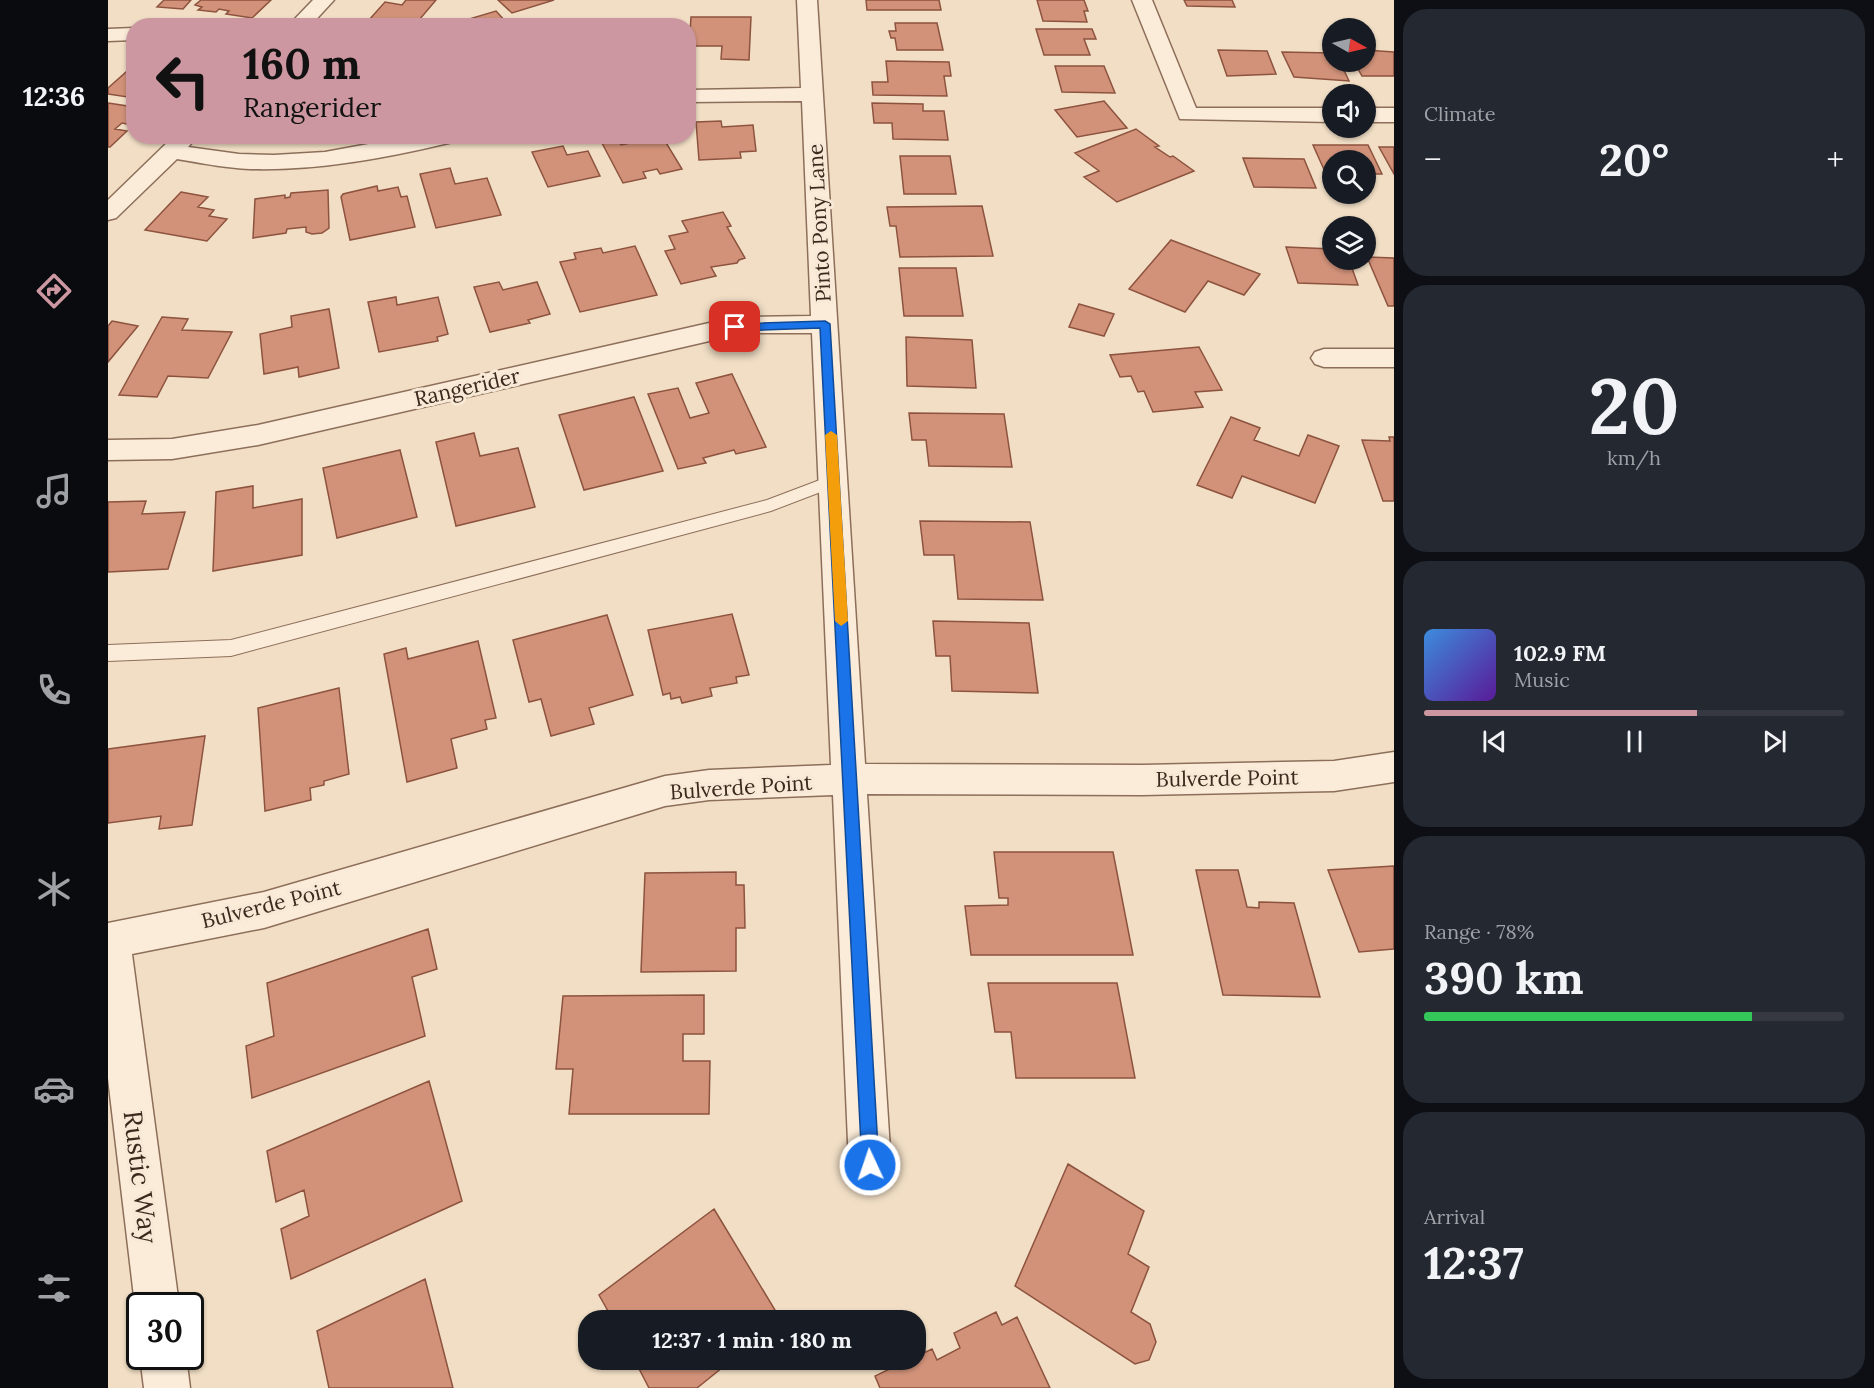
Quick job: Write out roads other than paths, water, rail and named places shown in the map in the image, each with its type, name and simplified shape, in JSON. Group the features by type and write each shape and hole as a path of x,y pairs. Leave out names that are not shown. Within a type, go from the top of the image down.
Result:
{"street":[{"path":"306,18 324,0"},
{"name":"Pinto Pony Lane","path":"807,0 870,1165"},
{"path":"1142,0 1188,114 1322,115"},
{"path":"108,35 126,34"},
{"path":"696,96 811,94"},
{"path":"1376,115 1394,115"},
{"path":"108,213 180,144 217,159 276,162 330,157 404,144"},
{"name":"Rangerider","path":"108,450 172,449 258,435 718,330 753,325 825,324"},
{"path":"1324,358 1394,358"},
{"name":"Bulverde Point","path":"110,941 264,910 665,791 709,785 850,779 1142,780 1334,776 1394,767"},
{"name":"Rustic Way","path":"110,941 155,1292"},
{"path":"165,1370 167,1388"}],"lane":[{"path":"108,653 231,648 771,505 833,481"}]}
